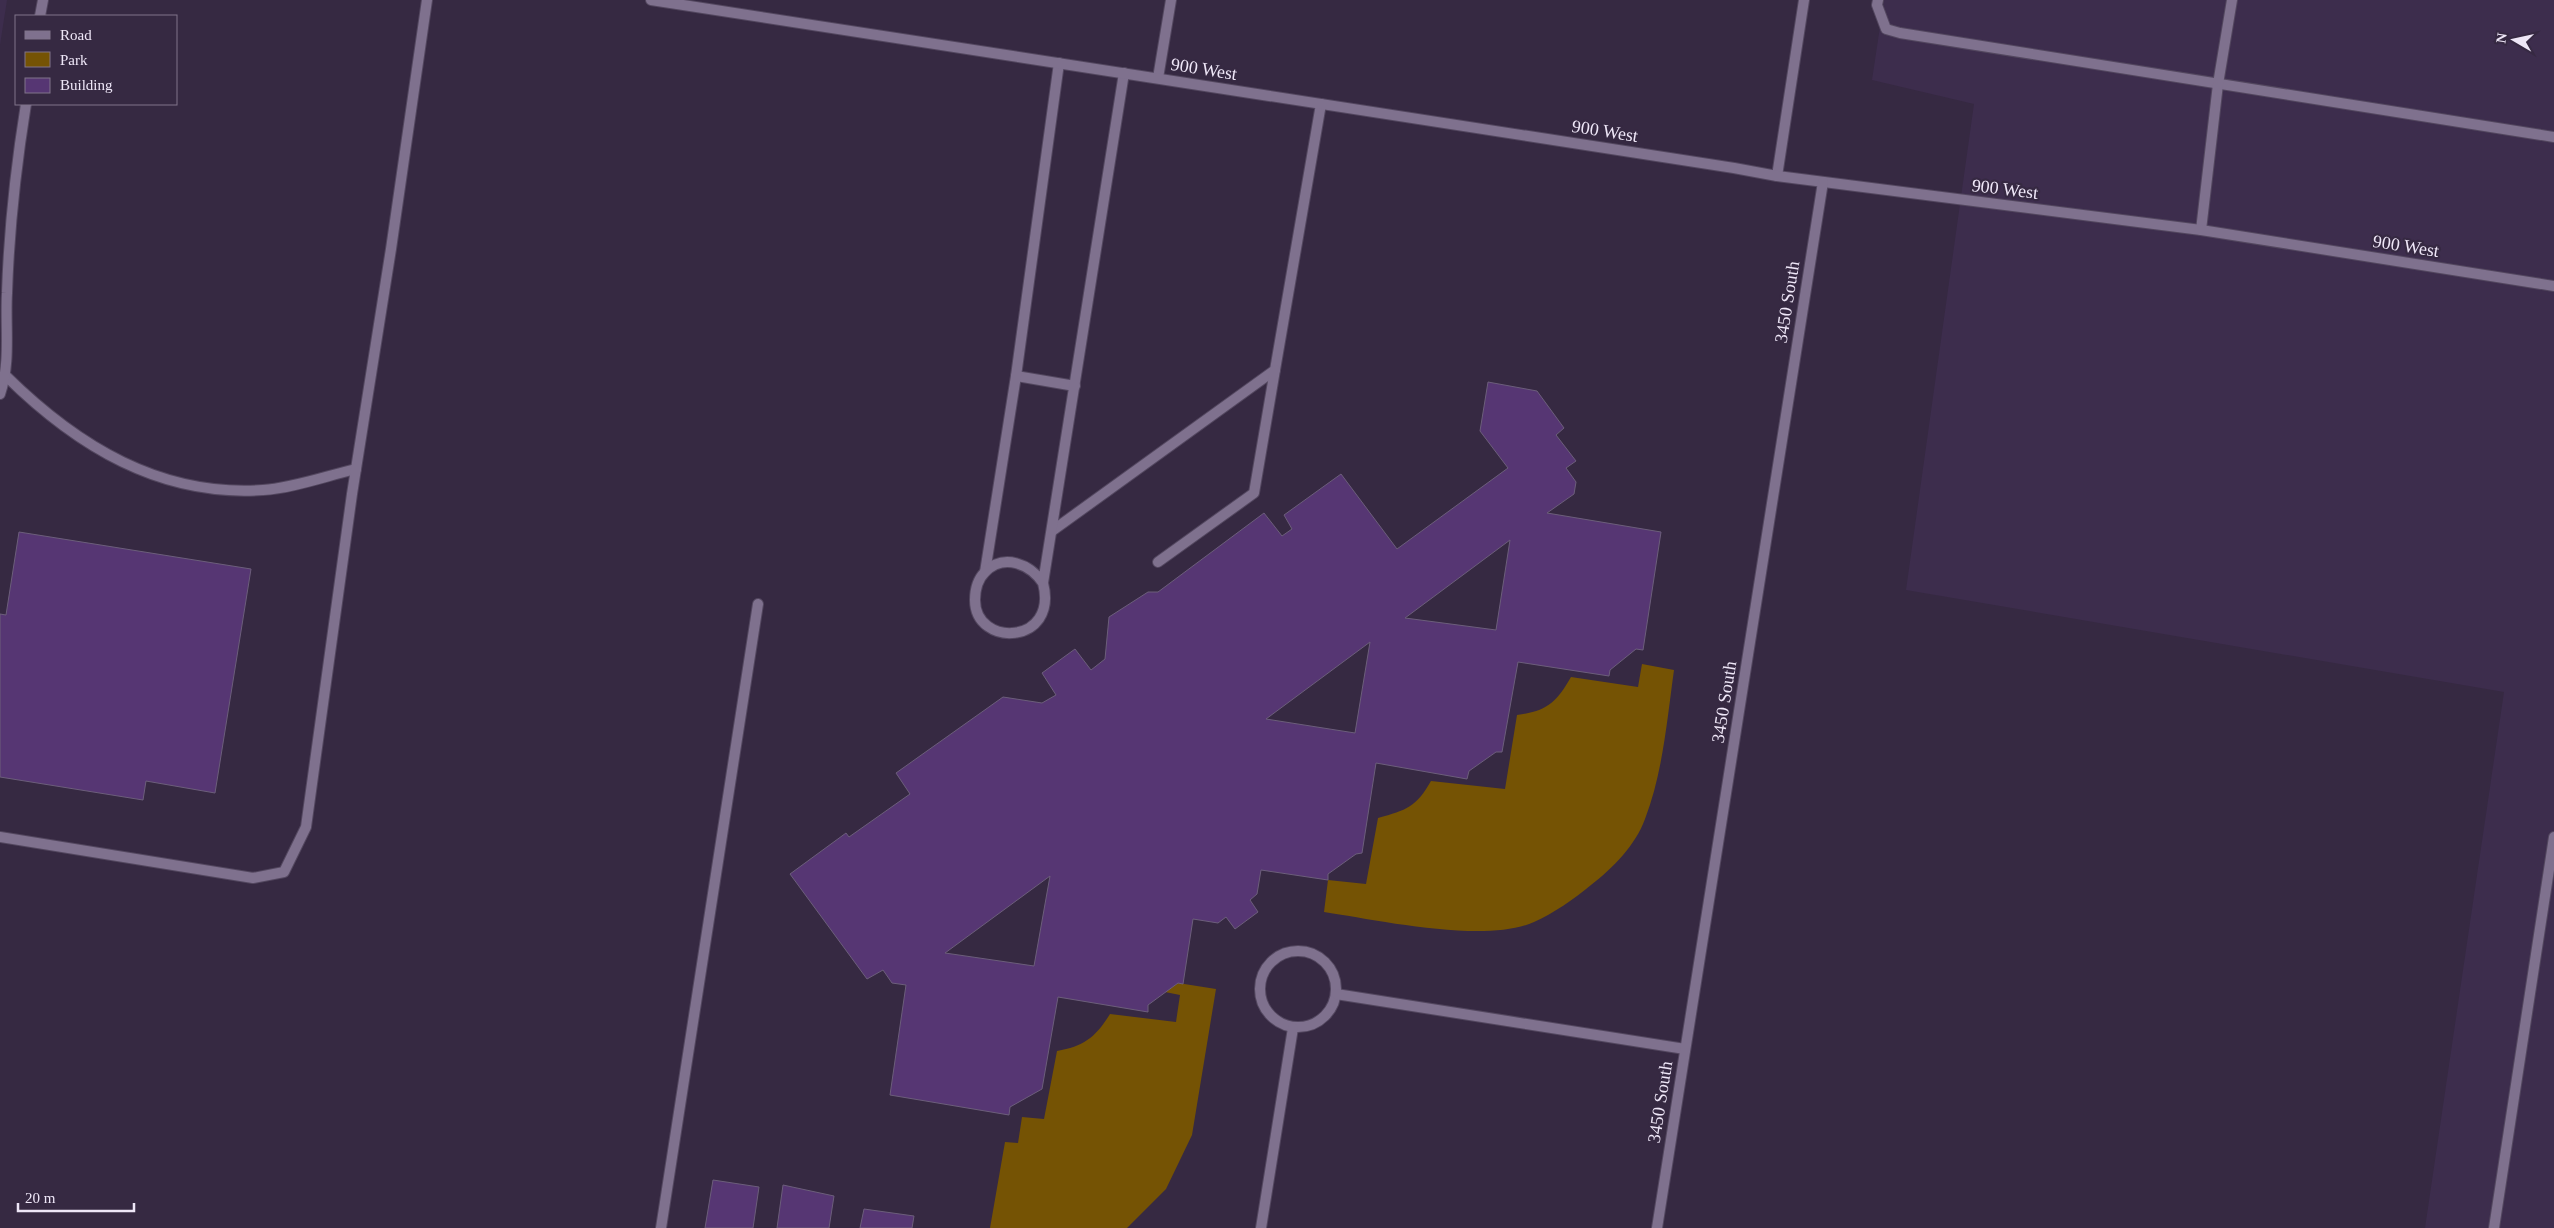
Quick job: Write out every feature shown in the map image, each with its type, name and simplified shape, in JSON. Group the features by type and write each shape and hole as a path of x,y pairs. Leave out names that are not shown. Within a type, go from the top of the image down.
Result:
{"street":[{"path":"40,15 42,0"},
{"path":"0,837 253,878 284,872 306,827 356,469 408,143 428,0"},
{"name":"900 West","path":"651,0 1777,176 2201,230 2554,286"},
{"path":"1158,78 1172,0"},
{"path":"1777,176 1804,0"},
{"path":"1878,0 1877,5 1886,29 1900,32 2554,137"},
{"path":"2201,230 2218,84 2232,0"},
{"path":"1059,63 1016,376 985,572 975,592 975,604 979,616 998,632 1010,634 1022,632 1033,626 1041,617 1046,605 1043,583 1124,73"},
{"path":"1158,562 1254,493 1321,104"},
{"path":"0,394 6,376 7,293 20,141 26,105"},
{"name":"3450 South","path":"1657,1228 1823,182"},
{"path":"1052,531 1275,370"},
{"path":"6,376 40,409 78,435 112,458 155,477 201,488 263,490 356,469"},
{"path":"1016,376 1074,386"},
{"path":"985,572 1006,562 1017,562 1037,573 1043,583"},
{"path":"661,1228 758,604"},
{"path":"2494,1228 2554,837"},
{"path":"1297,951 1316,956 1331,968 1336,980 1336,994 1333,1006 1317,1024 1305,1028 1293,1028 1281,1024 1271,1017 1260,995 1260,983 1265,970 1273,960 1284,953 1297,951"},
{"path":"1336,994 1685,1049"},
{"path":"1261,1228 1293,1028"}],"shaded area":[{"path":"0,0 7,0 0,45"},
{"path":"1884,0 2554,0 2554,1228 2425,1228 2504,692 1906,590 1974,104 1872,80"}],"green space":[{"path":"1642,664 1674,670 1664,746 1656,783 1641,829 1629,847 1615,864 1584,890 1556,910 1534,922 1513,928 1488,931 1431,928 1324,912 1328,880 1366,884 1378,818 1404,810 1410,806 1426,790 1431,781 1505,789 1517,715 1536,711 1550,704 1571,677 1638,687"},
{"path":"1178,983 1216,989 1192,1135 1166,1189 1127,1228 990,1228 1005,1142 1018,1143 1022,1117 1044,1119 1057,1051 1088,1040 1110,1014 1176,1022 1180,995 1165,992"}],"building":[{"path":"1488,382 1537,391 1564,428 1556,435 1576,461 1566,468 1576,482 1574,494 1547,513 1661,532 1643,650 1636,649 1610,670 1609,676 1518,662 1502,752 1496,752 1469,771 1467,779 1376,763 1362,853 1356,854 1328,874 1328,880 1261,870 1257,894 1250,900 1258,912 1235,929 1226,917 1218,923 1193,919 1183,984 1178,983 1148,1005 1148,1012 1058,997 1042,1089 1010,1107 1009,1115 890,1095 906,985 892,983 883,970 867,979 790,874 846,833 849,837 910,794 896,773 1003,697 1042,703 1056,695 1042,673 1075,649 1091,670 1105,659 1109,617 1148,592 1158,592 1264,513 1282,536 1292,529 1284,515 1341,474 1397,549 1508,468 1480,431","holes":["1510,540 1496,630 1405,618","1370,642 1355,733 1266,719","1050,876 1034,966 945,953"]},
{"path":"19,532 251,569 215,793 146,781 143,800 0,777 0,614 6,615"},
{"path":"713,1180 759,1187 753,1228 705,1228"},
{"path":"783,1185 834,1196 829,1228 777,1228"},
{"path":"864,1209 914,1216 912,1228 860,1228"}]}
